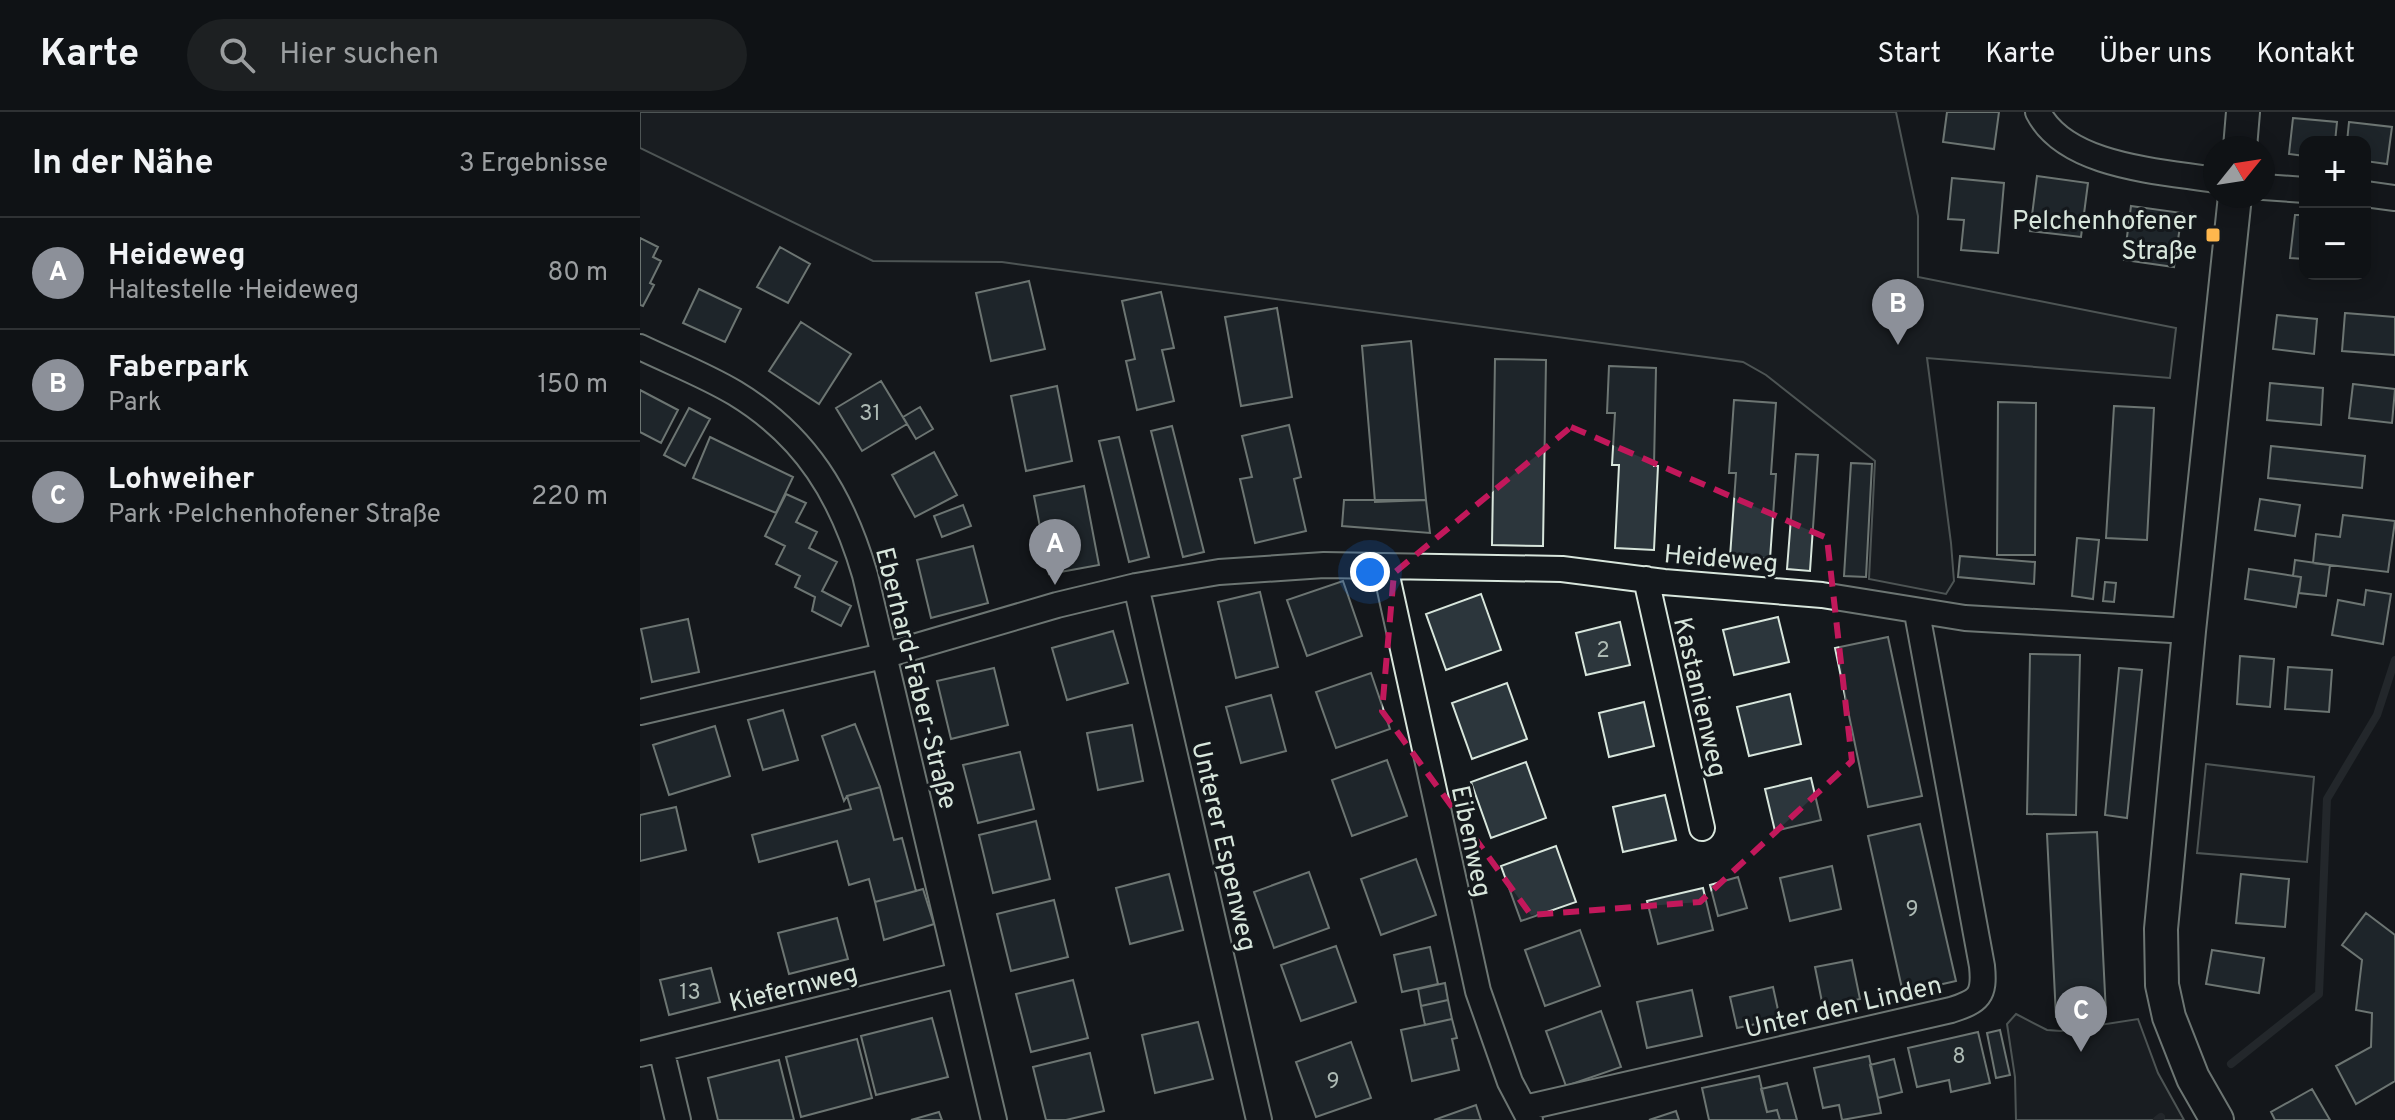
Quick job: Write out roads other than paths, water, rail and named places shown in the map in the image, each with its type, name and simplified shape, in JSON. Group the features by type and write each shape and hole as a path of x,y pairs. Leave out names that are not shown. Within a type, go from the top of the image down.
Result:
{"main road":[{"path":"2241,136 2243,112"},
{"path":"2217,1120 2180,1048 2169,1017 2162,985 2161,929 2234,208"}],"street":[{"path":"2038,112 2057,137 2093,157 2203,178"},
{"path":"2275,188 2299,190"},
{"path":"2371,195 2395,198"},
{"name":"Eberhard-Faber-Straße","path":"640,347 734,392 777,424 809,456 835,495 856,544 994,1120"},
{"name":"Heideweg","path":"640,712 883,656 1057,605 1136,586 1219,572 1324,565 1562,569 1822,595 1917,613 1965,618 2189,631"},
{"name":"Eibenweg","path":"1385,567 1478,991 1496,1047 1527,1114"},
{"name":"Kastanienweg","path":"1646,579 1702,828"},
{"name":"Unterer Espenweg","path":"1136,586 1259,1120"},
{"name":"Unter den Linden","path":"1527,1114 1951,1010 1973,1002 1980,995 1984,981 1982,966 1917,613"},
{"name":"Kiefernweg","path":"651,1051 959,975"},
{"path":"651,1051 678,1120"}],"waterway":[{"path":"2231,1064 2319,994 2327,799 2377,715 2395,660"},
{"path":"2157,1120 2161,1117"}],"place":[{"name":"Pelchenhofener Straße","path":"2213,235"},
{"name":"Faberpark","path":"1898,345"},
{"name":"Heideweg","path":"1055,585"},
{"name":"Lohweiher","path":"2081,1052"}]}
